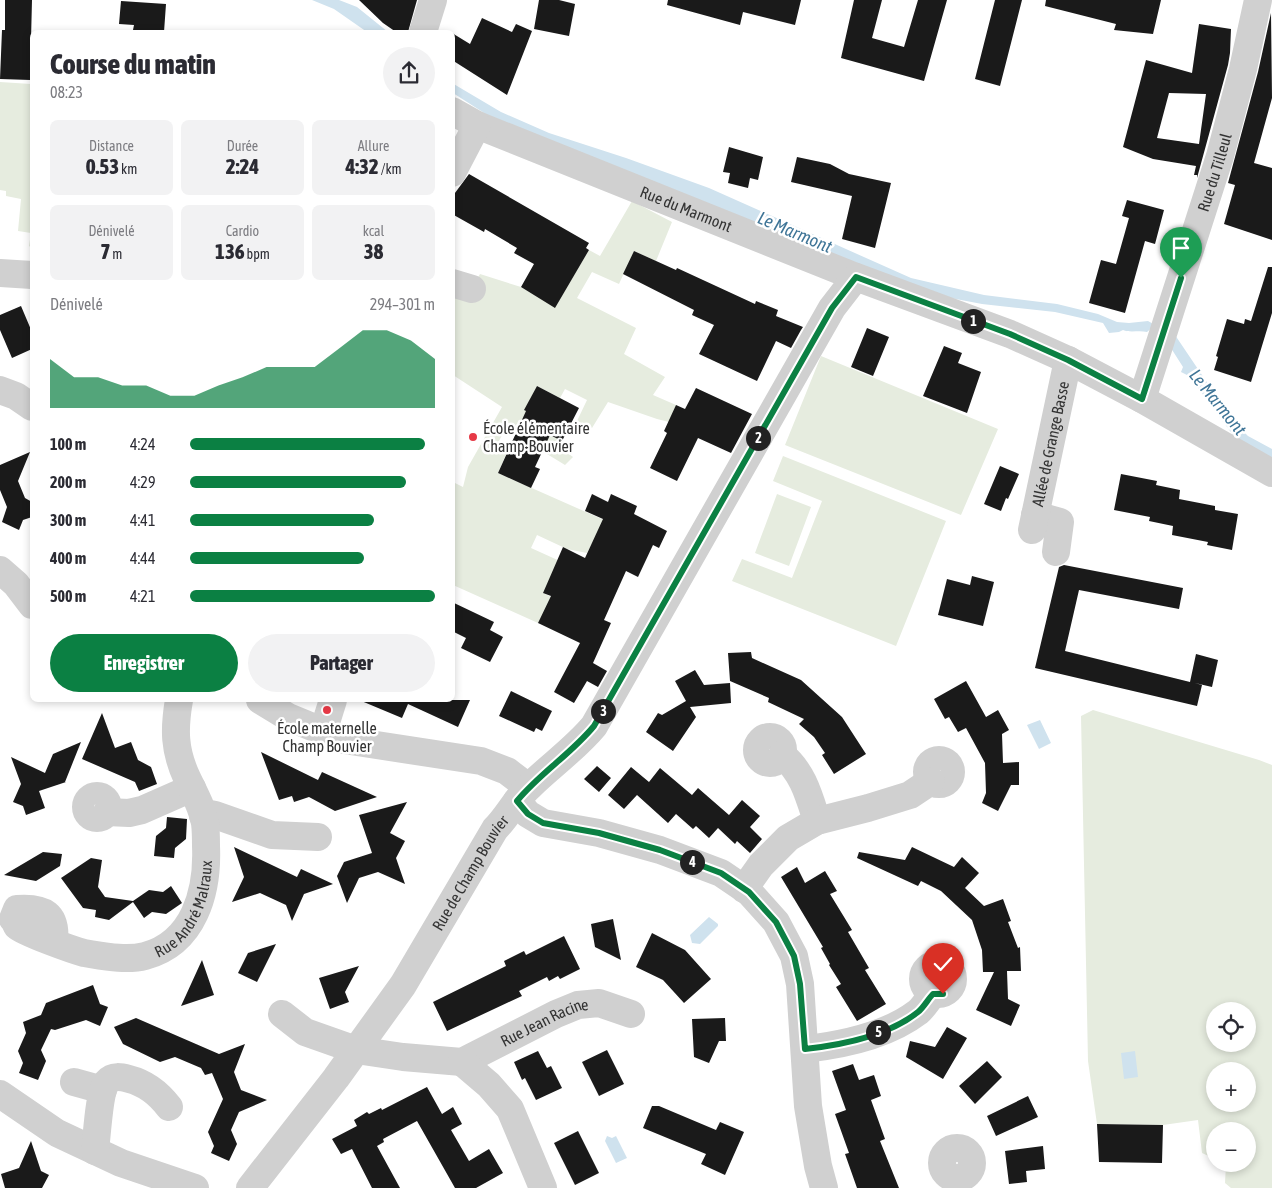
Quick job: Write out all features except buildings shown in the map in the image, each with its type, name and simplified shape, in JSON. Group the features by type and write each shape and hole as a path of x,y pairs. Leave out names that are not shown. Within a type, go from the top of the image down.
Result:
{"street":[{"path":"424,30 434,0"},
{"name":"Rue du Tilleul","path":"1142,399 1220,156 1243,69 1258,0"},
{"name":"Rue du Marmont","path":"455,113 477,125 856,277 1010,334 1068,360 1142,399 1272,473"},
{"path":"455,167 477,125"},
{"path":"0,273 30,275"},
{"name":"Rue de Champ Bouvier","path":"250,1188 356,1050 403,985 495,829 506,818 522,794 583,740 594,726 832,308 856,277"},
{"name":"Allée de Grange Basse","path":"1056,552 1060,522 1033,522 1068,360"},
{"path":"0,390 16,396 30,405"},
{"path":"0,570 16,584 30,602"},
{"name":"Rue André Malraux","path":"54,942 83,952 121,958 144,956 167,947 188,926 200,904 205,878 205,825 200,802 186,776 176,743 175,723 179,702"},
{"path":"263,702 288,717 323,732 352,741 480,761 507,771 522,794 528,814 543,823 599,833 660,850 721,873 749,892 776,922 794,956 800,984 808,1106 818,1166 824,1188"},
{"path":"323,732 333,702"},
{"path":"782,755 793,765 802,781 817,821"},
{"path":"744,889 761,865 788,838 817,821 910,795 931,780"},
{"path":"107,812 129,813 142,810 192,788"},
{"path":"203,816 215,815 272,834 318,837"},
{"path":"805,1049 852,1042 898,1024 920,1011 933,994"},
{"name":"Rue Jean Racine","path":"462,1062 556,1014 578,1005 599,1003 631,1014"},
{"path":"282,1014 305,1032 356,1050 404,1057 462,1062 489,1086 510,1109 543,1188"},
{"path":"94,1151 103,1090 108,1081 117,1076 139,1081 162,1098 170,1108"},
{"path":"74,1082 103,1090"},
{"path":"3,1101 58,1134 94,1151 121,1163 195,1188"}],"shaded area":[{"path":"0,82 30,84 30,233 18,231 21,199 6,196 6,191 0,190"},
{"path":"632,201 672,222 656,261 634,251 619,284 592,272 577,298 636,328 624,354 665,377 653,395 676,405 669,422 608,402 592,428 577,421 587,400 565,389 560,398 537,386 525,410 546,421 541,430 562,441 562,449 573,457 565,465 547,454 551,444 516,428 512,433 505,429 496,447 507,452 498,473 604,520 587,553 567,549 537,535 531,548 562,562 543,593 560,601 543,614 538,623 455,586 455,483 463,487 468,467 502,407 455,376 455,291 476,281 480,274 521,287 555,307 589,250 600,256"},
{"path":"821,356 998,429 961,515 785,445"},
{"path":"783,456 946,521 896,646 732,581 742,559 792,578 822,501 773,481"},
{"path":"777,494 811,507 789,566 755,553"},
{"path":"1093,710 1272,765 1272,1188 1231,1188 1225,1183 1226,1172 1256,1172 1256,1122 1206,1122 1206,1155 1202,1153 1198,1120 1163,1125 1097,1124 1088,1061 1081,716"}],"water":[{"path":"312,0 339,0 357,7 386,30 364,30 334,9"},
{"name":"Le Marmont","path":"455,85 501,112 549,133 709,188 911,278 984,295 1057,304 1098,314 1117,322 1148,321 1155,325 1147,332 1123,330 1109,333 1103,323 1055,312 982,304 935,295 492,118 455,94"},
{"name":"Le Marmont","path":"1175,335 1233,421 1248,436 1272,449 1272,460 1233,435 1189,376 1181,372 1183,367 1169,345"},
{"path":"1040,720 1051,743 1039,749 1027,725"},
{"path":"709,917 718,926 700,944 692,943 690,935"},
{"path":"1135,1051 1138,1077 1124,1079 1121,1053"},
{"path":"607,1136 612,1138 616,1136 627,1158 616,1163 605,1141"}],"place":[{"name":"École élémentaire Champ-Bouvier","path":"473,437"},
{"name":"École maternelle Champ Bouvier","path":"327,710"}],"route":[{"path":"943,994 933,994 920,1011 898,1024 852,1042 805,1049 800,984 794,956 776,922 749,892 721,873 660,850 599,833 543,823 528,814 517,801 528,787 583,740 594,726 832,308 856,277 1010,334 1068,360 1142,399 1181,278"}]}
